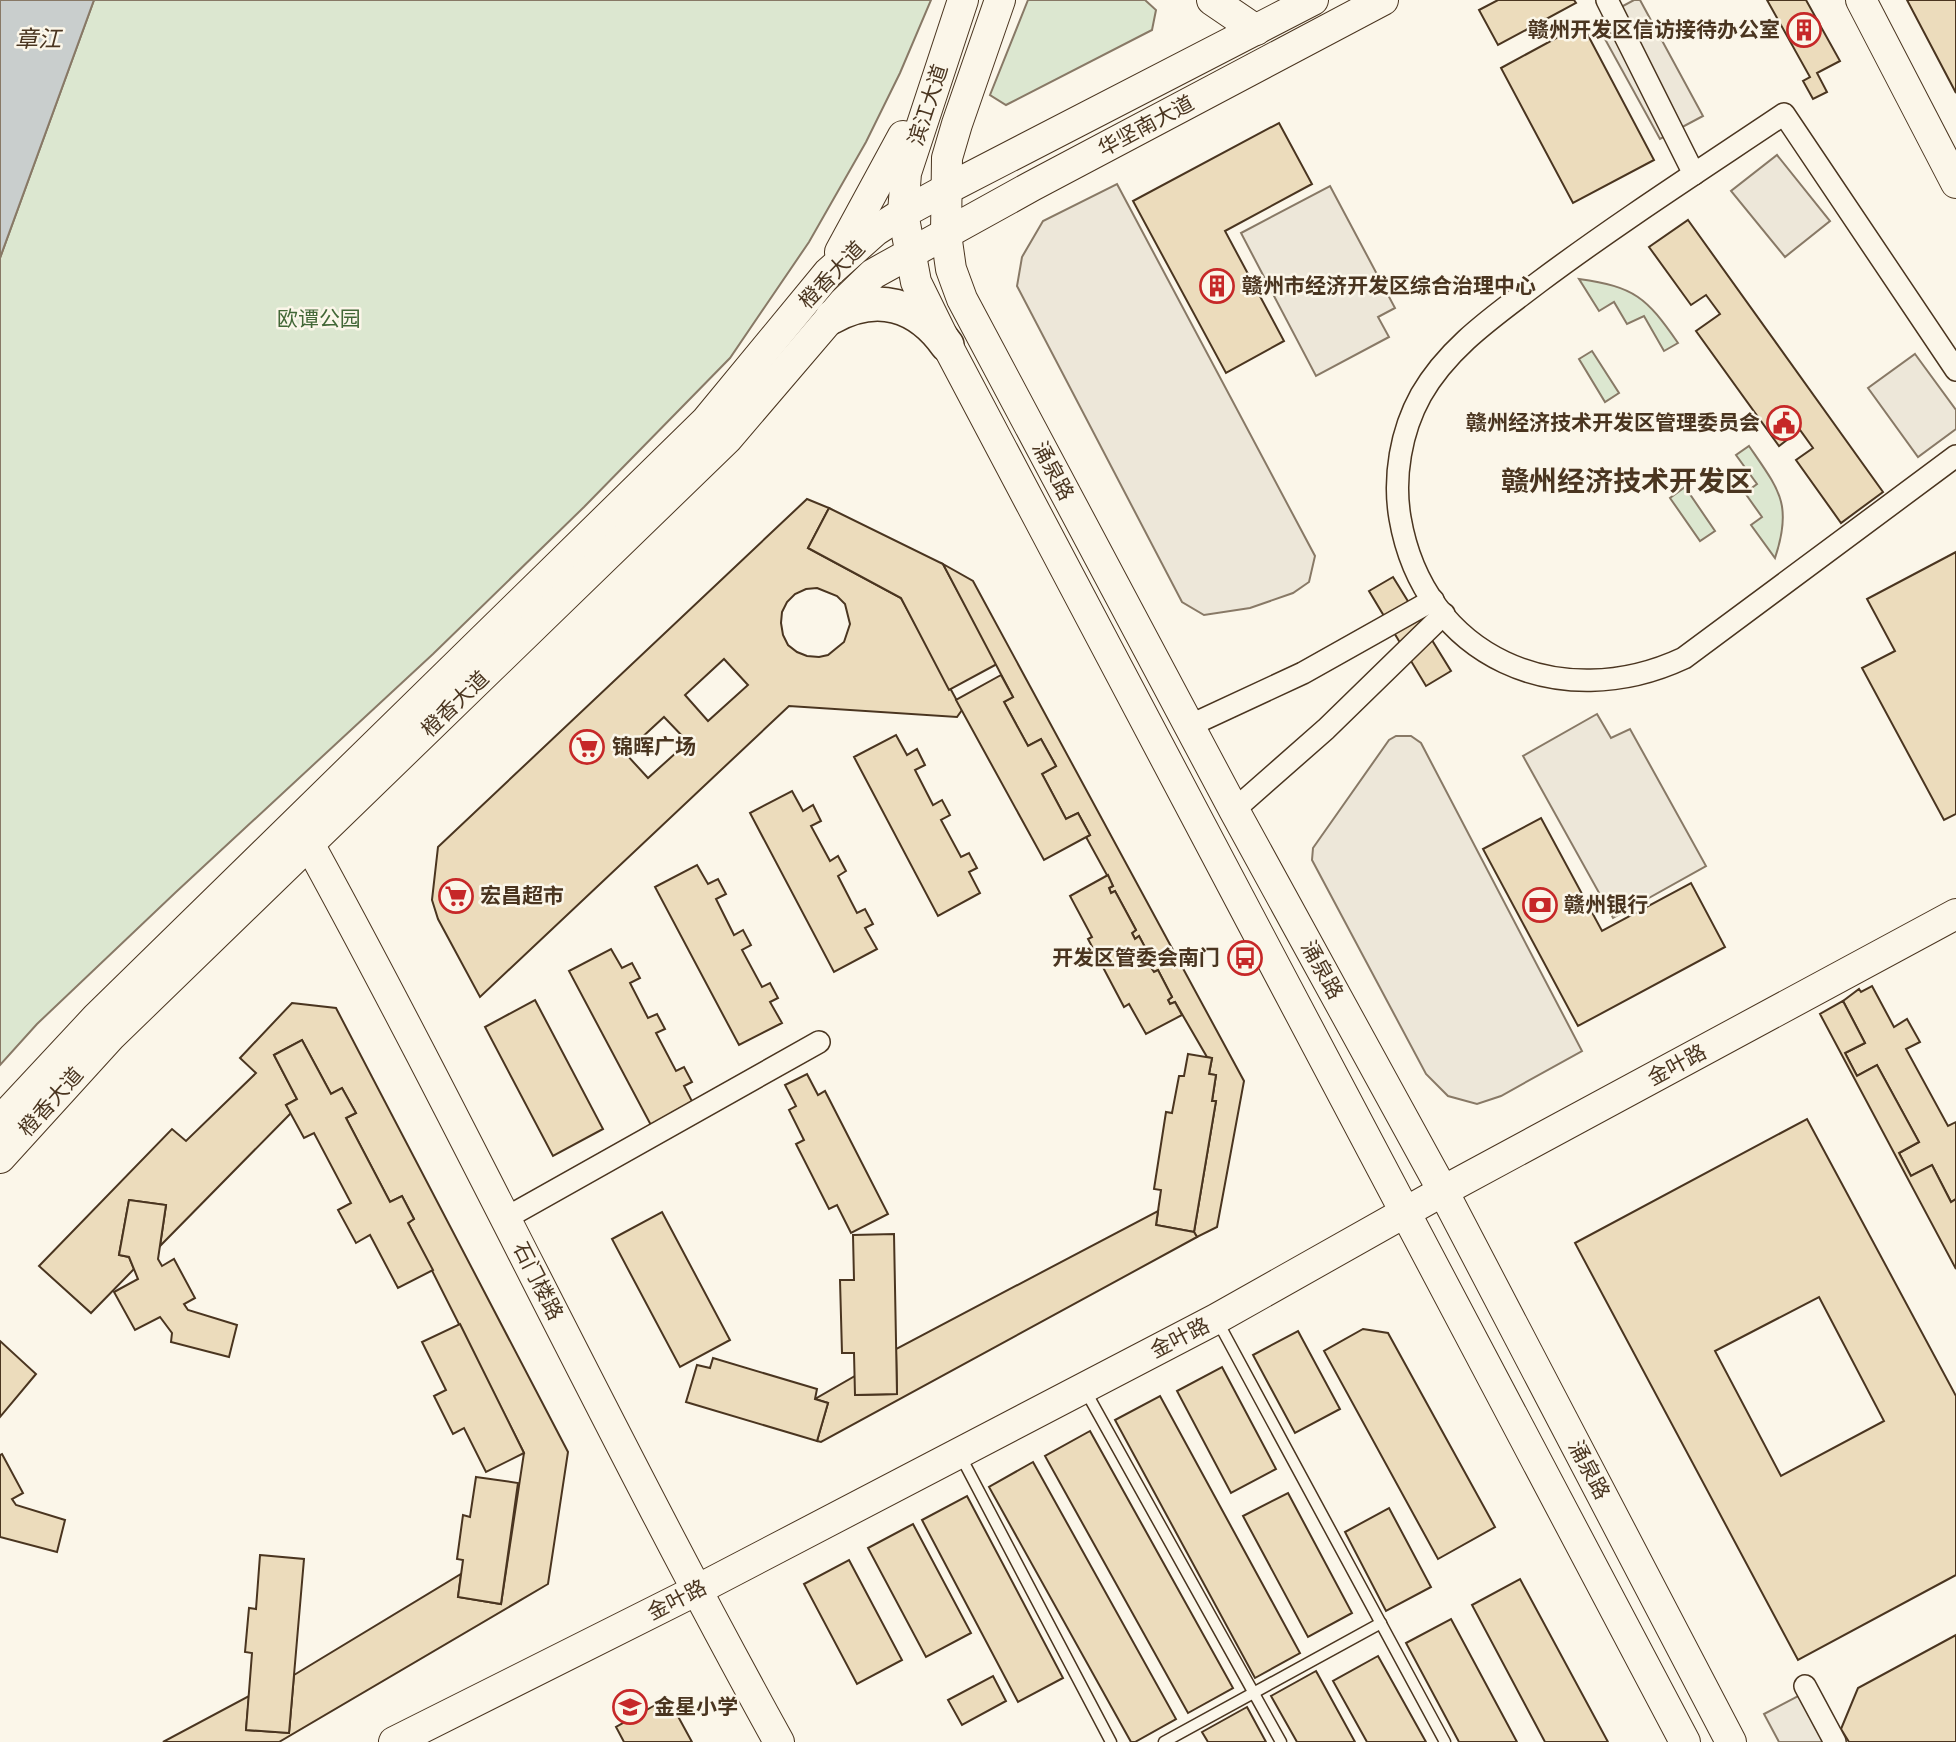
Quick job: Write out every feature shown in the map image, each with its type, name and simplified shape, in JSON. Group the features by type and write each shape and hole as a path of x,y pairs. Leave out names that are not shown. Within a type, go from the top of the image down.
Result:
{"main road":[{"name":"滨江大道","path":"903,213 906,173 963,0"},
{"name":"滨江大道","path":"947,189 947,158 1000,0"},
{"path":"1212,0 1255,30"},
{"name":"华坚南大道","path":"903,213 1312,0"},
{"name":"华坚南大道","path":"910,252 1383,0"},
{"path":"1861,0 1956,183"},
{"path":"828,273 891,161 952,31"},
{"name":"涌泉路","path":"947,189 946,234 951,268 962,299 1234,810 1443,1191 1731,1742"},
{"name":"涌泉路","path":"903,213 916,282 947,345 1685,1742"},
{"name":"橙香大道","path":"0,1158 303,833 706,421 828,273 876,231 903,213"},
{"name":"橙香大道","path":"0,1121 96,1018 303,833 727,439 832,317 873,274 910,252"},
{"path":"832,317 865,304 901,307 928,322 947,345"},
{"name":"石门楼路","path":"303,833 506,1218 695,1591 779,1742"},
{"name":"金叶路","path":"394,1742 695,1591 1216,1319 1443,1191 1956,914"}],"street":[{"path":"1607,0 1694,174"},
{"path":"1956,370 1784,114 1589,244 1473,331 1441,366 1421,395 1404,438 1399,461 1398,508 1410,556 1420,580 1439,607 1470,641 1492,656 1533,674 1555,679 1600,681 1644,674 1684,658 1956,456"},
{"path":"1189,726 1439,607"},
{"path":"1234,810 1326,729 1439,607"},
{"path":"506,1218 819,1042"},
{"path":"1805,1686 1835,1742"}],"lane":[{"path":"1216,1319 1445,1742"},
{"path":"1083,1388 1281,1742"},
{"path":"958,1453 1111,1742"},
{"path":"1164,1742 1381,1623"}],"green space":[{"name":"欧谭公园","path":"94,0 931,0 900,73 866,142 809,242 730,358 584,507 433,654 176,892 37,1024 0,1065 0,258"},
{"path":"1028,0 1145,0 1156,10 1152,30 1006,105 990,95"},
{"path":"1579,279 1614,286 1638,297 1657,315 1678,343 1664,351 1644,316 1627,324 1614,302 1599,311"},
{"path":"1592,351 1619,393 1605,402 1579,359"},
{"path":"1749,446 1775,487 1783,510 1783,524 1775,558 1751,525 1762,517 1745,493 1757,484 1736,455"},
{"path":"1685,487 1715,531 1700,541 1670,498"}],"shaded area":[{"path":"1634,0 1640,0 1703,116 1660,139 1595,21"},
{"path":"1777,155 1830,221 1785,257 1731,191"},
{"path":"1117,184 1315,556 1309,582 1293,593 1250,608 1204,615 1182,602 1017,286 1022,257 1043,221"},
{"path":"1330,186 1395,308 1378,317 1389,337 1316,376 1241,233"},
{"path":"1915,354 1956,410 1956,429 1918,457 1868,388"},
{"path":"1597,714 1611,738 1630,729 1706,866 1613,918 1523,756"},
{"path":"1396,736 1411,736 1421,743 1582,1051 1501,1096 1477,1104 1448,1096 1426,1074 1312,860 1313,848 1389,740"},
{"path":"1800,1695 1825,1742 1779,1742 1764,1714"}],"water":[{"name":"章江","path":"0,0 94,0 0,258"}],"building":[{"path":"1498,0 1574,0 1576,3 1498,45 1479,10"},
{"name":"赣州开发区信访接待办公室","path":"1767,0 1806,0 1840,61 1817,73 1827,92 1813,99 1803,81 1810,77"},
{"path":"1907,0 1956,0 1956,93"},
{"path":"1582,24 1654,160 1573,203 1501,68"},
{"name":"赣州市经济开发区综合治理中心","path":"1279,123 1312,184 1225,231 1284,341 1226,373 1133,201"},
{"path":"1688,220 1883,492 1841,523 1796,460 1813,448 1800,430 1779,446 1696,331 1720,314 1706,295 1691,305 1649,247"},
{"name":"锦晖广场","path":"807,499 829,508 808,548 901,598 962,710 957,717 789,706 480,997 438,919 432,900 438,847","holes":["817,588 837,596 845,604 850,624 844,642 828,655 819,657 807,656 788,645 781,623 782,612 795,594","724,659 748,685 708,721 685,695","664,717 688,742 648,778 625,753"]},
{"path":"829,508 943,564 997,664 949,690 901,598 808,548"},
{"path":"1956,552 1956,814 1944,820 1862,668 1895,651 1867,599"},
{"path":"943,564 973,581 1244,1081 1217,1227 1197,1237 1194,1232 1216,1101 1212,1101 1216,1075 1209,1074 1212,1058 1207,1057 1175,1002 1170,1004 1168,1000 1172,997 1158,970 1154,972 1150,966 1154,964 1139,936 1135,939 1132,933 1136,930 1115,891 1111,893 1109,888 1113,886 1086,837 1090,835 1078,813 1066,819 1042,774 1056,766 1041,739 1028,746 1004,702 1013,697"},
{"path":"1393,577 1451,671 1426,686 1369,591"},
{"path":"1001,675 1013,697 1004,702 1028,746 1041,739 1056,766 1042,774 1066,819 1078,813 1090,835 1044,860 956,700"},
{"path":"896,735 907,755 917,749 925,765 915,770 933,805 942,800 950,815 941,820 961,857 969,853 977,868 969,872 980,893 938,916 854,757"},
{"path":"792,791 803,811 813,805 821,821 811,826 830,861 838,856 846,871 838,876 857,913 865,909 873,924 865,928 877,949 834,972 750,813"},
{"path":"1541,818 1602,931 1691,883 1725,947 1578,1026 1483,849"},
{"path":"697,865 708,884 718,879 726,894 716,899 734,935 743,930 751,945 742,950 762,987 770,983 778,998 770,1002 782,1023 739,1045 655,887"},
{"path":"1108,875 1113,886 1109,888 1111,893 1115,891 1136,930 1132,933 1135,939 1139,936 1154,964 1150,966 1154,972 1158,970 1172,997 1168,1000 1170,1004 1175,1002 1182,1015 1146,1034 1129,1004 1124,1007 1088,939 1092,937 1070,896"},
{"path":"611,949 622,968 632,963 640,978 630,983 648,1018 657,1014 665,1029 656,1033 676,1071 684,1067 692,1082 684,1086 695,1107 653,1129 569,971"},
{"path":"1872,986 1894,1027 1907,1019 1920,1042 1906,1049 1948,1126 1956,1122 1956,1199 1951,1202 1932,1165 1911,1176 1899,1153 1919,1142 1877,1065 1857,1076 1845,1053 1865,1043 1843,1001 1859,989 1861,992"},
{"path":"535,1000 603,1129 553,1156 485,1027"},
{"path":"1843,1001 1865,1043 1845,1053 1857,1076 1877,1065 1919,1142 1899,1153 1911,1176 1932,1165 1951,1202 1956,1199 1956,1269 1820,1014"},
{"path":"292,1003 336,1008 568,1452 548,1584 279,1742 163,1742 249,1696 246,1730 289,1733 294,1675 461,1574 458,1597 501,1604 524,1453 408,1223 414,1219 402,1196 390,1202 346,1118 356,1113 342,1088 331,1094 302,1040 274,1055 297,1099 286,1105 291,1113 160,1246 166,1205 129,1200 119,1255 129,1257 134,1269 91,1313 39,1266 172,1129 186,1141 256,1073 240,1058"},
{"path":"302,1040 331,1094 342,1088 356,1113 346,1118 390,1202 402,1196 414,1219 408,1223 433,1270 398,1288 370,1235 356,1243 338,1210 351,1203 314,1133 304,1138 286,1105 297,1099 274,1055"},
{"path":"1188,1054 1212,1058 1209,1074 1216,1075 1212,1101 1216,1101 1194,1232 1156,1225 1161,1190 1154,1189 1166,1112 1172,1113 1179,1076 1184,1076"},
{"path":"807,1074 818,1095 825,1091 888,1214 851,1233 837,1205 829,1209 796,1144 804,1140 789,1110 796,1106 785,1085"},
{"path":"1807,1119 1956,1396 1956,1575 1798,1660 1575,1243","holes":["1819,1297 1884,1421 1781,1476 1715,1351"]},
{"path":"129,1200 166,1205 158,1259 162,1266 174,1259 195,1298 184,1304 188,1310 237,1325 229,1357 171,1342 172,1333 160,1317 135,1330 114,1292 138,1279 129,1257 119,1255"},
{"path":"1158,1211 1156,1225 1194,1232 1197,1237 821,1442 817,1441 828,1403 815,1399 855,1376 855,1395 897,1394 896,1349"},
{"path":"662,1212 730,1340 680,1367 612,1239"},
{"path":"894,1234 897,1394 855,1395 854,1353 842,1353 840,1280 854,1280 853,1235"},
{"path":"460,1324 524,1453 486,1472 464,1428 453,1434 434,1396 446,1390 422,1342"},
{"path":"1363,1329 1388,1333 1495,1527 1438,1559 1324,1351"},
{"path":"1298,1331 1340,1409 1295,1433 1253,1355"},
{"path":"0,1341 36,1374 0,1417"},
{"path":"713,1358 817,1389 815,1399 828,1403 817,1441 686,1402 697,1365 710,1368"},
{"path":"1222,1367 1276,1469 1231,1493 1177,1391"},
{"path":"1160,1396 1300,1653 1255,1678 1115,1420"},
{"path":"1090,1431 1233,1688 1188,1713 1045,1456"},
{"path":"2,1454 23,1493 12,1499 16,1505 65,1520 57,1552 0,1537"},
{"path":"1033,1462 1176,1719 1135,1742 1131,1742 989,1487"},
{"path":"476,1477 518,1483 501,1604 458,1597 463,1560 457,1559 463,1515 470,1517"},
{"path":"1288,1493 1352,1613 1308,1637 1243,1516"},
{"path":"967,1496 1063,1678 1018,1702 922,1520"},
{"path":"1389,1508 1431,1587 1386,1611 1345,1532"},
{"path":"913,1524 971,1633 926,1657 868,1548"},
{"path":"260,1555 304,1559 289,1733 246,1730 252,1653 245,1652 249,1608 256,1609"},
{"path":"849,1560 902,1660 857,1684 804,1584"},
{"path":"1520,1579 1608,1742 1545,1742 1472,1605"},
{"path":"1451,1619 1517,1742 1459,1742 1406,1643"},
{"path":"1956,1635 1956,1742 1849,1742 1841,1729 1858,1688"},
{"path":"1378,1656 1426,1742 1367,1742 1333,1681"},
{"path":"1316,1671 1355,1742 1297,1742 1271,1696"},
{"path":"993,1676 1006,1701 962,1725 948,1700"},
{"path":"668,1698 692,1742 624,1742 616,1727"},
{"path":"1247,1707 1266,1742 1208,1742 1202,1732"}],"place":[{"name":"赣州开发区信访接待办公室","path":"1804,30"},
{"name":"赣州市经济开发区综合治理中心","path":"1217,286"},
{"name":"赣州经济技术开发区管理委员会","path":"1784,423"},
{"name":"锦晖广场","path":"587,747"},
{"name":"宏昌超市","path":"456,896"},
{"name":"赣州银行","path":"1540,905"},
{"name":"开发区管委会南门","path":"1245,958"},
{"name":"金星小学","path":"630,1707"}],"district":[{"name":"赣州经济技术开发区","path":"1627,481"}]}
